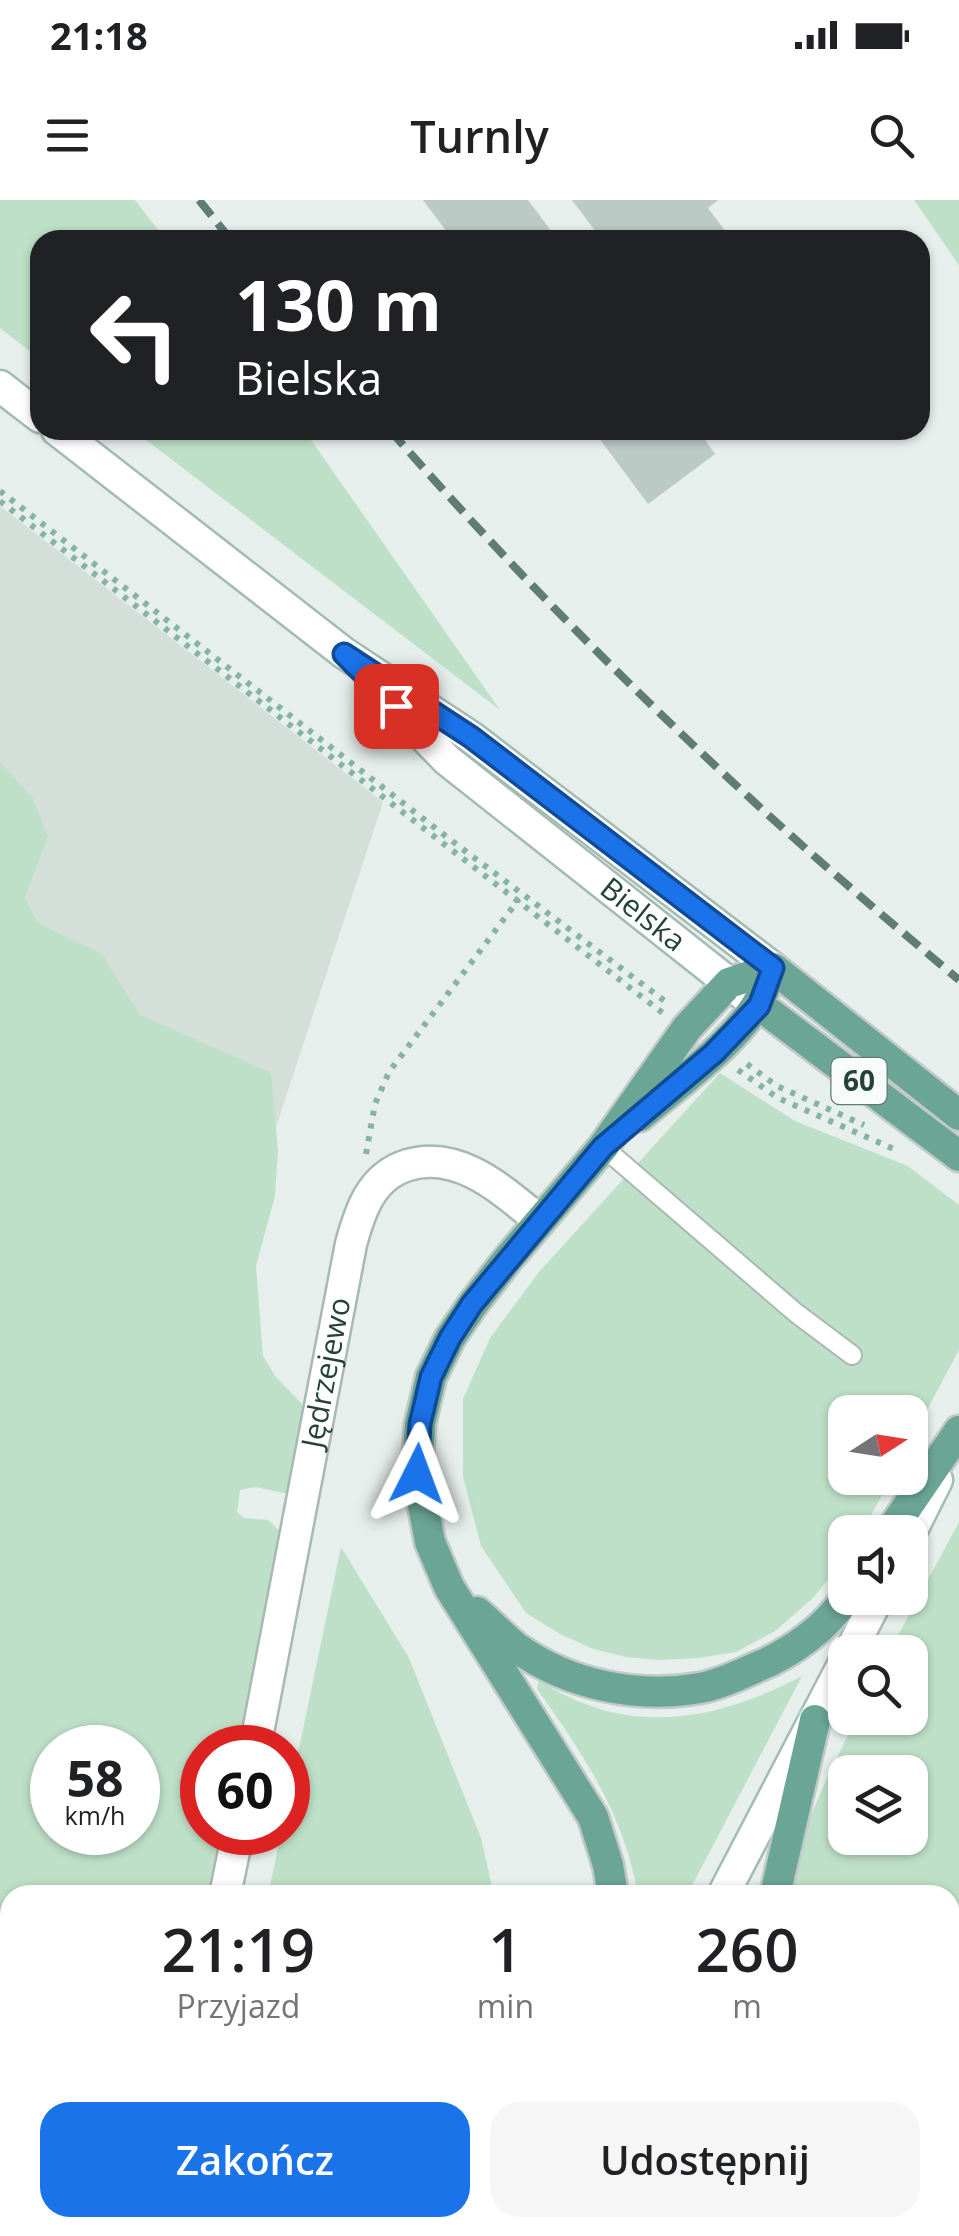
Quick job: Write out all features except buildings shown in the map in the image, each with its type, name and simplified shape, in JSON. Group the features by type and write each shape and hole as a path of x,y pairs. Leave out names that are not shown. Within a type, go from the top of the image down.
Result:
{"main road":[{"path":"0,386 30,409"},
{"name":"Bielska","path":"70,440 344,654 471,737 959,1115"},
{"name":"Bielska","path":"344,654 447,760 728,983 959,1156"},
{"path":"611,1885 592,1817 449,1586 430,1542 417,1474 420,1424 431,1377 472,1304 603,1147 689,1027 728,983 773,968"},
{"path":"603,1147 718,1049 759,1006 773,968"},
{"path":"375,1186 398,1168 443,1161 486,1180 540,1221"},
{"name":"Jędrzejewo","path":"259,1725 351,1244 358,1219 375,1186"},
{"path":"902,1515 959,1434"},
{"path":"919,1515 959,1434"},
{"path":"449,1586 518,1648 582,1680 621,1690 702,1688 781,1657 835,1615"},
{"path":"727,1885 828,1695"},
{"path":"777,1885 815,1720"},
{"path":"228,1885 234,1855"}],"lane":[{"path":"603,1147 796,1313 852,1355"}],"path":[{"path":"0,491 520,898"},
{"path":"0,502 689,1027"},
{"path":"375,1186 365,1148 388,1072 520,898"},
{"path":"718,1049 778,1086 874,1130"},
{"path":"718,1049 778,1098 910,1155"}],"shaded area":[{"path":"0,506 383,802 276,1127 0,1583"}],"green space":[{"path":"0,200 135,200 158,230 30,230 30,351 0,328"},
{"path":"914,200 959,200 959,265"},
{"path":"146,440 311,440 500,710"},
{"path":"0,762 32,797 48,836 25,898 38,923 102,954 140,1015 271,1073 278,1150 275,1196 256,1266 263,1356 275,1376 306,1408 289,1494 255,1487 240,1490 237,1512 244,1518 268,1520 281,1532 244,1725 180,1725 180,1855 219,1855 213,1885 0,1885"},
{"path":"720,1073 795,1121 908,1166 959,1205 959,1350 928,1408 928,1395 828,1395 828,1495 882,1495 871,1515 828,1515 828,1579 775,1631 736,1652 699,1658 659,1660 593,1649 526,1613 481,1546 463,1477 463,1399 490,1338 539,1272"},
{"path":"959,1522 959,1885 792,1885 799,1850 828,1778 828,1855 928,1855 928,1755 839,1755 848,1735 928,1735 928,1635 898,1635 909,1615 928,1615 928,1580"},
{"path":"341,1547 409,1658 481,1838 492,1885 270,1885 276,1855 310,1855 310,1725 304,1725"},
{"path":"802,1676 692,1885 636,1885 623,1838 600,1786 537,1689 539,1680 605,1710 638,1716 703,1713 769,1692"}],"railway":[{"path":"199,200 223,230"},
{"path":"399,440 521,573 658,711 803,846 959,980"}],"route":[{"path":"396,706 344,654 471,737 773,968 759,1006 714,1053 603,1147 472,1304 431,1377 420,1424 417,1474"}]}
